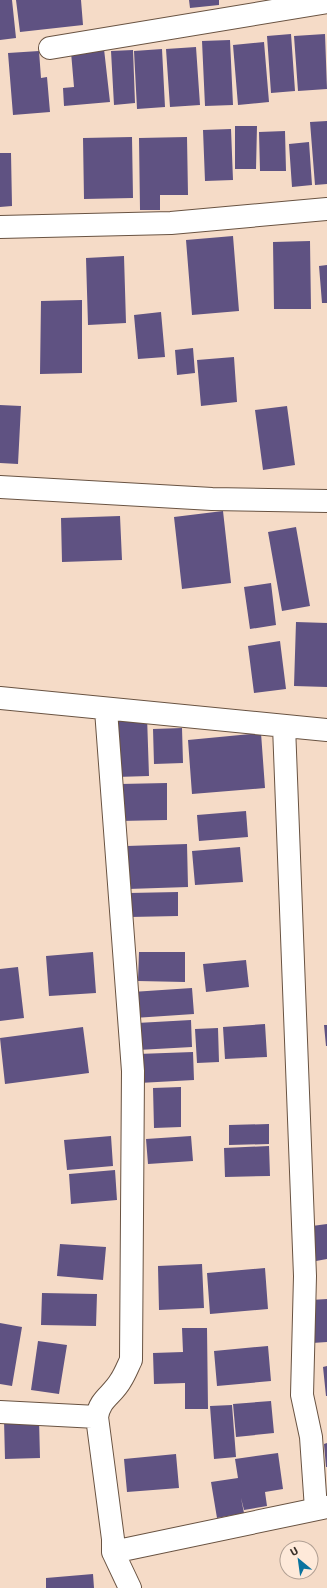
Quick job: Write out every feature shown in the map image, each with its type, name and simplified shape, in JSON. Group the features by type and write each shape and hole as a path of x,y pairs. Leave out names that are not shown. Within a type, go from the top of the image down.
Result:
{"street":[{"path":"50,48 327,2"},
{"path":"0,227 170,223 327,209"},
{"path":"0,487 212,499 327,501"},
{"path":"0,698 106,710 327,730"},
{"path":"106,710 133,1071 131,1360 122,1380 102,1401 98,1409 97,1417 113,1539 113,1552 130,1588"},
{"path":"113,1552 322,1508 311,1437 302,1395 305,1276 284,726"},
{"path":"0,1412 97,1417"}],"building":[{"path":"0,0 12,0 16,38 0,40"},
{"path":"16,0 81,0 83,25 20,32"},
{"path":"189,0 219,0 219,5 190,8"},
{"path":"291,34 295,91 271,93 267,36"},
{"path":"325,34 327,89 298,91 294,36"},
{"path":"230,40 233,105 205,106 202,41"},
{"path":"264,42 269,102 238,105 233,45"},
{"path":"196,47 200,105 170,107 166,49"},
{"path":"104,49 110,102 64,106 63,88 74,87 71,52"},
{"path":"162,49 165,107 137,109 134,51"},
{"path":"133,50 135,103 114,105 111,51"},
{"path":"39,51 41,78 47,77 50,112 13,115 8,53"},
{"path":"327,121 327,184 315,185 310,122"},
{"path":"235,126 257,126 256,169 235,169"},
{"path":"231,129 233,180 205,181 203,130"},
{"path":"285,131 286,171 260,171 259,132"},
{"path":"132,137 133,198 84,199 83,138"},
{"path":"187,137 188,195 160,195 160,210 140,210 139,138"},
{"path":"309,142 312,185 292,187 289,144"},
{"path":"0,153 11,153 12,206 0,207"},
{"path":"233,236 239,311 192,315 186,240"},
{"path":"310,241 311,309 274,309 273,242"},
{"path":"124,256 126,323 88,325 86,258"},
{"path":"327,265 327,303 322,303 319,266"},
{"path":"82,300 82,373 40,374 41,301"},
{"path":"161,312 165,357 138,359 134,315"},
{"path":"193,348 195,373 177,375 175,350"},
{"path":"234,357 237,402 201,406 197,360"},
{"path":"0,405 21,406 18,464 0,463"},
{"path":"287,406 295,465 263,470 255,410"},
{"path":"223,511 231,583 182,589 174,517"},
{"path":"120,516 122,560 62,562 61,518"},
{"path":"296,527 310,606 282,611 268,532"},
{"path":"271,583 276,625 250,629 244,587"},
{"path":"296,622 327,623 327,687 294,686"},
{"path":"280,641 286,689 254,693 248,646"},
{"path":"147,716 149,776 116,777 113,717"},
{"path":"182,728 183,763 154,764 153,729"},
{"path":"261,733 265,788 192,794 188,740"},
{"path":"167,783 167,820 120,821 120,784"},
{"path":"246,811 248,837 199,841 197,815"},
{"path":"187,844 188,887 128,889 127,846"},
{"path":"240,847 243,882 195,885 192,851"},
{"path":"178,892 178,916 130,917 129,893"},
{"path":"93,952 96,993 49,996 46,956"},
{"path":"139,952 185,952 185,982 138,981"},
{"path":"246,960 249,987 206,992 203,964"},
{"path":"18,967 24,1018 0,1021 0,969"},
{"path":"192,988 194,1014 134,1018 132,992"},
{"path":"191,1020 192,1047 138,1050 137,1023"},
{"path":"265,1024 267,1057 225,1059 223,1027"},
{"path":"324,1025 327,1025 327,1046 326,1046"},
{"path":"83,1027 89,1073 5,1084 0,1038"},
{"path":"218,1028 219,1062 197,1063 195,1029"},
{"path":"193,1052 194,1080 139,1083 138,1054"},
{"path":"181,1087 181,1127 154,1128 153,1088"},
{"path":"269,1124 269,1144 229,1145 229,1125"},
{"path":"111,1136 113,1166 67,1170 64,1140"},
{"path":"191,1136 193,1161 148,1164 146,1139"},
{"path":"269,1146 270,1176 225,1177 224,1148"},
{"path":"115,1170 117,1200 71,1204 69,1174"},
{"path":"327,1224 327,1259 316,1261 312,1226"},
{"path":"60,1244 106,1247 103,1280 57,1276"},
{"path":"202,1264 204,1308 159,1310 158,1266"},
{"path":"265,1268 268,1309 210,1314 207,1273"},
{"path":"42,1293 97,1294 96,1326 41,1325"},
{"path":"327,1299 327,1342 312,1343 311,1300"},
{"path":"0,1323 22,1327 12,1386 0,1384"},
{"path":"182,1328 207,1328 208,1409 185,1409 185,1383 154,1384 153,1353 183,1352"},
{"path":"38,1341 67,1345 59,1394 31,1390"},
{"path":"268,1346 271,1381 217,1386 214,1351"},
{"path":"327,1366 327,1396 326,1396 323,1367"},
{"path":"271,1401 274,1433 236,1437 233,1404"},
{"path":"232,1405 236,1457 214,1459 210,1406"},
{"path":"39,1419 40,1458 5,1459 4,1420"},
{"path":"327,1443 327,1467 326,1467 324,1444"},
{"path":"278,1453 283,1489 265,1492 267,1506 244,1510 241,1498 244,1513 217,1518 211,1482 238,1478 235,1459"},
{"path":"176,1454 179,1488 127,1492 124,1459"},
{"path":"93,1574 94,1588 46,1588 46,1578"}]}
